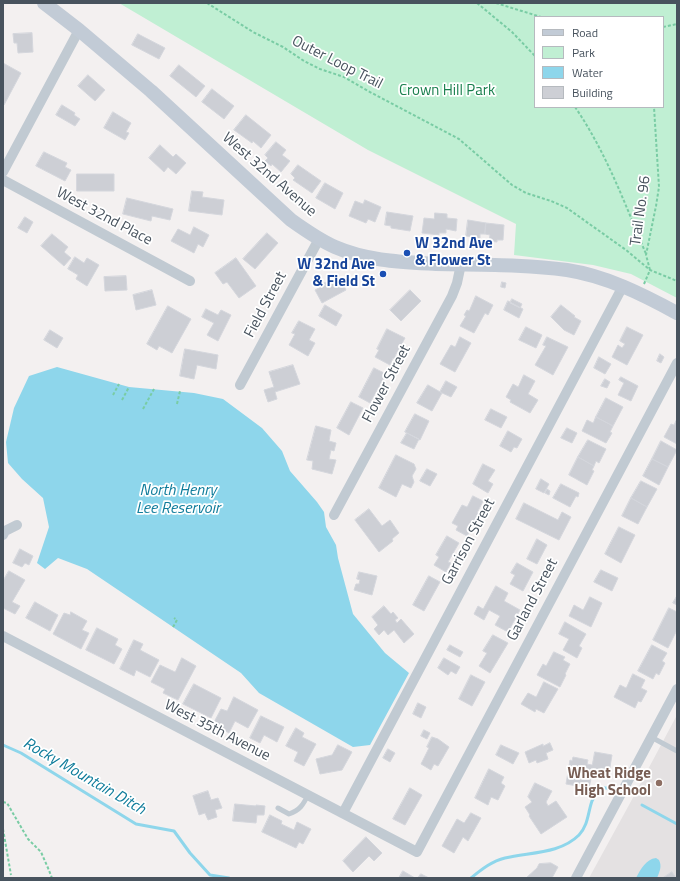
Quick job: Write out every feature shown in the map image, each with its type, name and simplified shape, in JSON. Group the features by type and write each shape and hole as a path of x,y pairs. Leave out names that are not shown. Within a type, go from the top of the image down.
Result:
{"street":[{"name":"West 32nd Avenue","path":"44,3 79,30 151,91 291,220 319,239 345,251 369,257 411,263 532,267 567,270 623,286 677,312"},
{"path":"4,170 79,30"},
{"name":"West 32nd Place","path":"3,180 190,281"},
{"name":"Field Street","path":"240,385 319,239"},
{"name":"Flower Street","path":"334,515 452,296 457,283 461,264"},
{"name":"Garrison Street","path":"343,813 623,286"},
{"name":"Garland Street","path":"416,852 677,363"},
{"path":"3,535 5,531 17,525"},
{"name":"West 35th Avenue","path":"3,636 416,852"},
{"path":"576,878 677,689"}],"lane":[{"path":"651,737 677,751"},
{"path":"278,808 290,814 302,806 308,795"}],"path":[{"name":"Outer Loop Trail","path":"207,3 253,32 283,47 304,61 320,69 344,77 459,139 512,185 526,193 567,208 626,250 650,270 677,281"},
{"path":"477,3 512,32 534,55"},
{"path":"496,3 538,16"},
{"path":"664,27 677,24"},
{"path":"576,108 594,138 609,167 646,255"},
{"name":"Trail No. 96","path":"650,270 646,255 659,186 654,108"},
{"path":"645,282 650,270"},
{"path":"113,395 119,384"},
{"path":"122,400 129,387"},
{"path":"144,409 154,389"},
{"path":"177,404 180,391"},
{"path":"173,627 177,620 174,618"},
{"path":"3,802 7,804 28,839 41,852 52,878"},
{"path":"3,829 11,875"}],"shaded area":[{"name":"Wheat Ridge High School","path":"677,715 677,878 589,878 629,805"}],"green space":[{"name":"Crown Hill Park","path":"119,3 677,3 677,298 631,274 593,265 514,255 516,224 368,150"}],"water":[{"name":"North Henry Lee Reservoir","path":"57,367 129,387 194,393 223,399 262,428 282,451 290,471 324,512 326,527 336,545 353,614 385,653 409,673 370,745 353,747 259,693 241,673 87,569 58,558 45,569 37,563 49,527 43,498 22,479 8,463 6,442 14,408 29,376"},
{"path":"656,858 659,860 660,864 660,871 657,878 636,878 641,868 649,860"}],"building":[{"path":"32,33 33,52 18,53 17,43 14,43 13,34"},
{"path":"138,34 165,48 159,59 132,45"},
{"path":"3,63 21,73 4,105 3,105"},
{"path":"179,65 205,86 196,97 170,76"},
{"path":"88,75 105,90 95,101 78,86"},
{"path":"212,89 234,106 224,119 202,102"},
{"path":"62,105 75,113 74,115 80,119 75,126 56,115"},
{"path":"113,112 131,123 126,132 129,133 125,140 104,128"},
{"path":"246,115 271,135 261,148 253,141 252,143 234,130"},
{"path":"276,142 286,150 282,155 290,161 281,172 272,164 271,166 265,161 268,158 265,155"},
{"path":"160,145 173,157 176,154 186,163 176,174 168,167 164,172 149,158"},
{"path":"44,152 67,163 65,167 71,170 65,181 36,166"},
{"path":"298,165 321,181 312,193 293,180 295,178 291,174"},
{"path":"77,174 114,174 114,191 77,191"},
{"path":"325,183 343,193 335,209 316,198"},
{"path":"192,191 203,192 202,197 224,200 222,215 189,211"},
{"path":"127,198 173,209 170,220 152,216 151,221 123,214"},
{"path":"365,200 381,207 375,222 368,219 366,223 349,216 355,201 363,204"},
{"path":"387,212 413,216 410,231 391,228 391,226 385,225"},
{"path":"435,213 447,214 447,218 457,219 456,231 446,229 446,233 439,233 439,235 422,233 424,218 434,219"},
{"path":"25,217 33,222 27,233 18,228"},
{"path":"468,220 486,223 485,234 480,234 480,240 472,239 472,237 466,236"},
{"path":"486,223 504,225 503,240 497,240 497,242 489,241 490,235 485,234"},
{"path":"194,227 209,235 203,247 198,244 194,253 171,241 178,229 190,235"},
{"path":"267,233 278,243 255,269 243,259"},
{"path":"52,234 68,247 64,252 71,258 64,266 41,246"},
{"path":"75,257 84,263 87,258 99,265 87,286 76,279 78,275 68,269"},
{"path":"236,258 256,286 239,298 227,282 223,284 215,273"},
{"path":"126,276 127,290 105,291 104,277"},
{"path":"340,278 346,290 322,303 315,290 323,286 322,284 331,280 332,282"},
{"path":"502,282 506,283 505,288 501,287"},
{"path":"152,290 156,305 136,310 133,295"},
{"path":"410,290 421,301 401,321 390,310"},
{"path":"476,296 493,305 488,315 485,313 474,333 460,326 466,316 464,315 467,310 469,311"},
{"path":"512,299 522,304 520,308 510,303"},
{"path":"508,301 523,309 519,318 504,310"},
{"path":"325,305 342,315 336,326 319,316"},
{"path":"561,305 575,316 574,317 581,321 574,335 564,330 551,317"},
{"path":"168,306 191,319 172,353 159,346 157,350 147,344"},
{"path":"206,309 218,315 221,310 231,315 218,341 207,335 214,323 202,317"},
{"path":"299,321 315,329 309,340 315,343 308,356 289,345 295,334 292,333"},
{"path":"526,327 542,335 536,348 519,340"},
{"path":"627,327 643,335 627,365 612,357 618,345 622,348 625,344 620,341"},
{"path":"387,329 405,338 395,356 397,357 395,359 393,358 390,365 375,357 379,350 377,349"},
{"path":"50,330 63,338 57,348 44,340"},
{"path":"460,337 471,343 455,372 440,364 451,345 455,347"},
{"path":"547,337 568,347 553,375 535,365 546,346 543,345"},
{"path":"185,349 218,355 216,369 197,365 194,379 180,376"},
{"path":"660,354 664,357 661,363 657,361"},
{"path":"599,357 611,364 605,374 594,368"},
{"path":"293,365 300,384 275,392 277,399 268,402 264,390 274,387 269,372"},
{"path":"374,368 386,374 370,403 359,397"},
{"path":"524,375 535,381 528,394 538,400 530,413 510,402 511,400 506,397 513,384 518,387"},
{"path":"621,377 638,386 631,401 618,395 624,383 619,380"},
{"path":"605,379 610,382 607,388 601,386"},
{"path":"446,381 457,387 451,397 440,392"},
{"path":"428,385 442,393 432,411 417,403"},
{"path":"606,398 623,407 613,426 596,417"},
{"path":"351,402 363,408 349,435 337,428"},
{"path":"491,409 507,417 501,428 485,420"},
{"path":"415,414 429,421 420,440 405,432"},
{"path":"596,417 613,426 610,432 612,433 606,443 582,431 587,420 593,423"},
{"path":"676,421 677,444 664,437 671,424 674,425"},
{"path":"316,426 331,430 329,441 336,443 334,451 331,450 329,459 336,460 332,474 312,469 313,461 307,460"},
{"path":"567,428 577,433 572,443 561,438"},
{"path":"508,431 522,439 517,448 514,447 511,452 500,446"},
{"path":"407,433 419,439 414,449 401,443"},
{"path":"588,440 606,449 599,463 596,461 594,466 578,457"},
{"path":"661,441 677,450 668,467 652,459"},
{"path":"396,455 414,464 416,469 412,476 414,482 411,488 402,484 396,497 379,488"},
{"path":"578,457 594,466 592,470 594,471 587,485 569,475"},
{"path":"652,459 668,467 659,485 643,476"},
{"path":"483,464 495,470 488,481 493,484 488,493 473,484"},
{"path":"427,469 437,474 430,486 420,481"},
{"path":"541,479 549,484 544,493 536,489"},
{"path":"641,481 657,489 647,507 631,498"},
{"path":"561,484 579,493 578,497 576,496 570,507 553,498"},
{"path":"547,489 550,491 549,495 545,493"},
{"path":"473,496 483,501 477,513 479,514 467,536 456,530 458,526 452,523 462,505 467,507"},
{"path":"631,498 647,507 638,524 622,516"},
{"path":"524,503 558,520 562,512 571,517 559,540 516,519"},
{"path":"369,509 382,526 390,520 399,533 392,539 393,541 379,552 355,520"},
{"path":"619,527 635,535 621,563 605,554"},
{"path":"447,536 459,543 448,562 451,563 446,572 434,565 439,557 436,555"},
{"path":"537,539 547,545 537,564 527,559"},
{"path":"20,549 33,556 29,565 25,563 22,567 13,563"},
{"path":"517,563 533,572 523,591 510,584 515,575 511,573"},
{"path":"601,570 618,578 612,591 594,582"},
{"path":"9,571 25,580 12,602 20,606 15,614 3,608 3,581"},
{"path":"359,572 377,576 372,595 354,590 356,584 359,584 360,580 357,579"},
{"path":"429,576 440,582 424,611 413,605"},
{"path":"496,586 508,593 504,601 520,610 508,632 495,625 500,616 489,610 484,620 474,614 478,606 483,609"},
{"path":"677,596 677,605 673,603"},
{"path":"590,597 602,603 591,627 569,616 574,605 583,610"},
{"path":"35,602 58,615 50,631 26,618"},
{"path":"384,606 391,614 393,612 398,618 395,620 397,623 401,619 414,634 404,643 394,630 388,635 384,630 379,635 374,629 378,625 372,617"},
{"path":"669,608 677,612 677,630 668,648 653,640"},
{"path":"71,612 87,621 82,630 89,633 81,649 53,634 64,613 70,615"},
{"path":"565,622 586,634 579,646 582,648 577,658 563,650 569,639 559,634"},
{"path":"97,628 118,639 115,645 122,649 114,664 86,650"},
{"path":"493,635 508,643 490,673 479,666 487,653 483,651"},
{"path":"134,640 143,644 140,650 159,660 150,677 136,670 134,676 120,669"},
{"path":"450,645 463,652 460,657 447,650"},
{"path":"652,645 667,653 662,661 665,663 659,675 656,673 653,679 638,671"},
{"path":"554,652 565,657 563,660 570,664 560,687 537,675 543,664 546,666"},
{"path":"182,658 196,666 178,700 163,693 165,689 151,682 160,665 175,672"},
{"path":"444,658 460,667 456,674 451,671 448,675 438,668"},
{"path":"633,674 645,680 641,688 647,691 641,702 638,701 635,708 614,697 620,685 626,688"},
{"path":"471,675 485,682 472,706 459,699"},
{"path":"544,682 558,689 544,713 536,709 535,712 521,704 528,693 536,697"},
{"path":"194,684 221,698 211,718 183,704"},
{"path":"234,697 258,710 248,728 235,721 229,733 213,724 221,709 227,711"},
{"path":"418,703 426,707 421,718 413,714"},
{"path":"261,716 284,727 277,742 264,735 260,743 250,738"},
{"path":"296,728 304,733 302,737 316,744 304,766 294,761 298,752 286,746"},
{"path":"424,730 430,733 427,739 421,736"},
{"path":"432,737 438,739 449,747 438,766 434,764 431,770 421,764 429,748 427,747"},
{"path":"550,743 553,750 546,753 548,759 537,763 536,760 529,763 525,752 543,744 543,746"},
{"path":"338,745 352,752 342,770 320,774 316,759 332,755"},
{"path":"501,745 519,753 513,764 496,755"},
{"path":"388,749 395,753 390,762 383,758"},
{"path":"595,752 612,755 609,773 593,770 589,788 566,784 570,760 572,761 573,757 588,760 587,764 592,765"},
{"path":"489,769 504,777 501,783 505,786 498,800 491,797 488,805 475,798"},
{"path":"535,783 552,791 546,802 548,806 556,801 567,817 541,834 525,807 532,802 528,797"},
{"path":"410,788 422,795 405,825 393,819"},
{"path":"208,791 211,800 218,798 222,808 215,810 217,817 208,820 205,813 199,815 193,796"},
{"path":"235,804 265,806 264,815 257,815 256,823 233,821"},
{"path":"471,813 481,818 468,841 463,837 454,853 442,846 457,819 464,823"},
{"path":"270,815 282,821 281,824 294,830 297,822 311,829 303,844 299,842 296,848 262,832"},
{"path":"366,837 382,853 374,861 369,856 353,872 343,861"},
{"path":"551,863 558,867 552,878 526,878 537,868 539,864"},
{"path":"403,871 415,878 399,878"},
{"path":"672,872 676,878 663,878"},
{"path":"421,874 429,878 418,878"}],"waterway":[{"name":"Rocky Mountain Ditch","path":"3,745 21,753 136,824 174,831 190,853 210,875 229,878"},
{"name":"Rocky Mountain Ditch","path":"471,878 487,866 500,859 554,849 571,841 582,831 592,801 601,788 612,788"},
{"name":"Rocky Mountain Ditch","path":"642,805 677,824"}],"place":[{"name":"W 32nd Ave & Flower St","path":"407,253"},
{"name":"W 32nd Ave & Field St","path":"383,274"},
{"name":"Wheat Ridge High School","path":"659,783"}]}
